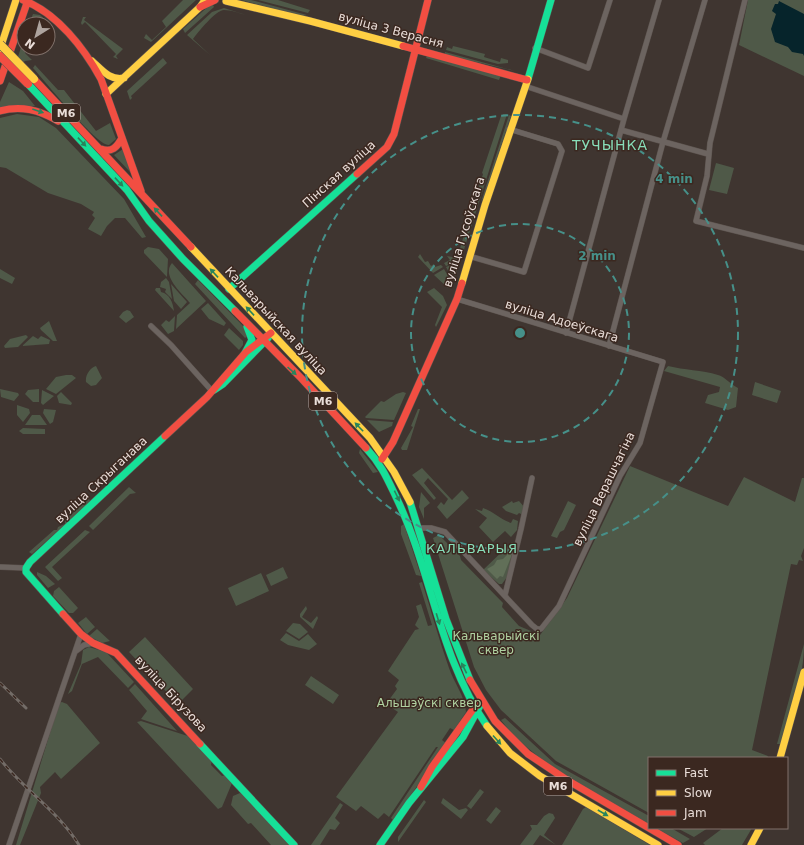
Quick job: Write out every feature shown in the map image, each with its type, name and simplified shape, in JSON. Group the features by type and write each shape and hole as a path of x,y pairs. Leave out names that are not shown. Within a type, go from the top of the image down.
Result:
{"main road":[{"path":"0,49 16,0"},
{"path":"22,16 26,0 39,6 49,14 90,59 112,78 118,80 126,77"},
{"path":"106,94 203,4 215,0"},
{"name":"вуліца 3 Верасня","path":"224,0 416,50 526,83"},
{"name":"вуліца 3 Верасня","path":"238,0 248,6"},
{"name":"Пінская вуліца","path":"214,292 221,291 248,272 387,147 394,134 428,0"},
{"name":"вуліца Гусоўскага","path":"382,459 394,440 456,299 509,129 526,83 535,48 551,0"},
{"path":"24,16 30,9 39,6"},
{"path":"0,81 16,35"},
{"name":"Кальварыйская вуліца","path":"0,44 71,131 127,190 149,221 167,241 214,292 264,340 364,444 382,459 411,531 452,665 476,711"},
{"name":"Кальварыйская вуліца","path":"0,56 31,81 99,148 227,287 370,438 382,459 405,490 419,528 456,649 482,702"},
{"path":"90,59 98,72 142,195"},
{"path":"0,111 18,108 35,110 53,118 71,131"},
{"path":"99,148 107,151 113,150 119,145 122,138"},
{"path":"167,241 175,230"},
{"path":"244,321 252,335 252,340 244,355"},
{"name":"вуліца Скрыганава","path":"26,568 212,391 223,384 271,333"},
{"name":"вуліца Скрыганава","path":"212,391 220,379 244,355 264,340"},
{"path":"411,531 419,528"},
{"name":"вуліца Бірузова","path":"26,568 29,578 81,634 93,643 116,653 294,845"},
{"path":"780,757 804,672"},
{"path":"380,845 420,789 432,766 482,702"},
{"name":"М6","path":"482,702 495,721 510,737 544,767 648,828"},
{"name":"М6","path":"476,711 499,742 524,765 540,776 658,845"},
{"name":"М6","path":"651,829 678,845"},
{"path":"751,845 759,829"}],"street":[{"path":"535,48 588,68 610,0"},
{"path":"566,333 624,119 659,0"},
{"path":"609,346 663,142 705,0"},
{"path":"745,0 708,154 707,176 696,221 804,248"},
{"name":"вуліца 3 Верасня","path":"526,83 624,119"},
{"path":"469,256 524,272 561,148 558,144 509,129"},
{"path":"621,130 708,154"},
{"name":"вуліца Адоеўскага","path":"456,299 662,362"},
{"path":"151,326 171,345 212,391"},
{"name":"вуліца Верашчагіна","path":"505,595 537,629 541,628 559,606 624,469 640,443 662,362"},
{"path":"505,595 532,478"},
{"path":"419,528 431,528 445,532 505,595"},
{"path":"0,567 26,568"},
{"path":"9,845 81,634"},
{"path":"76,651 84,645 93,643"}],"green space":[{"path":"183,0 196,0 151,42 144,38 146,34 152,40 166,27 162,21"},
{"path":"241,0 251,0 307,15 302,16"},
{"path":"258,0 278,0 310,10 308,13"},
{"path":"748,0 804,0 804,76 739,45"},
{"path":"212,3 214,7 185,33 183,29"},
{"path":"224,8 246,15 224,10 212,17 203,27 193,39 210,55 187,35 212,12"},
{"path":"33,14 41,16 32,16"},
{"path":"83,17 86,17 84,20 123,49 116,56 118,59 113,57 116,54 85,22 82,25 81,23"},
{"path":"453,46 485,54 484,57 500,62 501,58 508,60 508,63 498,64 446,50 447,47 452,49"},
{"path":"445,52 515,71 445,55"},
{"path":"18,56 28,56 32,60 25,61 14,69"},
{"path":"427,56 501,75 499,80 426,58"},
{"path":"163,58 167,63 131,96 132,98 130,100 127,91"},
{"path":"35,65 58,90 64,90 96,131 110,123 116,139 109,145 94,135 33,68"},
{"path":"9,82 23,91 35,106 0,108 0,102"},
{"path":"17,114 39,117 56,128 124,199 146,237 142,238 125,218 115,218 107,226 101,236 88,229 95,218 92,215 94,212 81,204 48,193 6,168 0,167 0,118"},
{"path":"503,114 507,114 461,259 446,266 444,263 450,260 447,256 457,258 483,174 482,173 501,116"},
{"path":"509,115 511,116 485,195 481,202"},
{"path":"123,149 131,173 114,155"},
{"path":"716,163 734,168 727,194 709,190"},
{"path":"148,247 159,249 168,259 167,277 144,253 144,250"},
{"path":"420,254 425,262 428,261 431,266 434,264 435,267 441,265 443,267 433,273 418,257"},
{"path":"460,261 454,282 446,267"},
{"path":"172,263 206,301 176,329 177,315 190,303 171,279 169,268"},
{"path":"0,269 15,278 12,284 0,278"},
{"path":"444,269 452,283 448,288 434,275"},
{"path":"166,278 169,282 172,299 165,292 166,289 160,287 161,282"},
{"path":"198,280 246,329 248,336 245,338 195,284"},
{"path":"171,284 187,302 181,309 174,301"},
{"path":"156,288 160,288 161,292 169,297 174,311 155,290"},
{"path":"434,288 443,296 447,305 436,327 435,325 442,307 427,292"},
{"path":"208,303 226,323 224,326 209,319 201,309"},
{"path":"127,310 130,311 134,317 126,323 119,317"},
{"path":"175,316 174,331 168,334 161,325 166,320 169,322"},
{"path":"49,321 57,341 53,341 40,328"},
{"path":"229,328 243,341 243,345 239,350 224,335"},
{"path":"26,335 28,337 18,347 5,348 4,346 10,339"},
{"path":"33,336 38,339 41,336 50,340 49,344 22,346"},
{"path":"96,366 102,378 96,385 91,386 86,382 86,377 90,370"},
{"path":"668,366 706,372 723,377 738,388 736,407 728,410 705,403 708,395 719,392 720,387 664,371"},
{"path":"72,375 76,378 56,394 46,389 56,377"},
{"path":"755,382 781,391 777,403 752,395"},
{"path":"0,389 18,393 19,395 14,401 1,397"},
{"path":"39,389 39,402 33,402 25,394 28,390"},
{"path":"42,390 54,396 43,405 41,403"},
{"path":"61,392 72,403 71,405 59,403 57,396"},
{"path":"403,392 406,393 394,420 365,417 381,401 384,402 396,394"},
{"path":"17,405 29,409 30,413 23,422 17,415"},
{"path":"44,409 56,410 53,422 50,424 43,413"},
{"path":"418,409 420,409 407,450 402,450 401,448 413,427 411,426"},
{"path":"32,415 40,415 47,425 25,425"},
{"path":"367,420 393,422 392,426 379,432"},
{"path":"23,428 45,429 45,434 23,434 19,431"},
{"path":"360,449 378,472 373,473 359,453"},
{"name":"Кальварыйскі сквер","path":"630,466 728,506 744,477 795,502 802,478 804,478 804,548 801,556 803,561 799,560 797,565 791,564 752,750 768,757 648,757 648,812 556,761 501,710 486,690 474,667 433,538 439,535 460,556 461,560 503,603 502,607 519,626 531,631 535,642 567,598"},
{"path":"422,468 452,500 462,490 469,498 447,519 437,507 441,502 444,505 448,499 428,478 424,483 436,498 434,500 412,475"},
{"path":"129,487 136,493 130,494 93,530 89,526"},
{"path":"421,492 430,503 424,508 424,519 419,507"},
{"path":"89,499 90,501 88,504 32,554 29,552 54,530 57,530 58,527 65,524 65,520"},
{"path":"512,501 513,503 519,501 525,508 523,515 519,513 517,515 506,511 502,507"},
{"path":"568,501 576,505 564,530 560,532 557,538 551,536"},
{"path":"483,508 511,523 513,519 518,521 517,530 511,537 505,531 493,542 479,527 487,518 475,509 482,511"},
{"path":"404,524 421,576 416,575 401,534 401,526"},
{"path":"85,530 90,532 52,567 62,578 58,581 45,567"},
{"path":"512,542 515,544 507,577 502,584 499,584 483,570"},
{"path":"514,545 513,552 503,577 500,576 497,579 487,569 494,565 497,560 503,559 507,555 506,550"},
{"path":"283,567 288,578 271,586 266,575"},
{"path":"37,572 46,576 55,584 48,588 37,575"},
{"path":"261,573 269,591 236,606 228,588"},
{"name":"Альшэўскі сквер","path":"422,582 445,657 451,674 464,700 466,712 454,730 450,728 442,740 447,744 393,820 391,818 438,747 436,747 389,817 384,813 378,819 361,806 356,811 336,797 398,712 386,704 397,689 395,686 399,680 388,671 415,630 419,629 415,625 419,617 416,606 421,604 428,626 432,625 419,583"},
{"path":"59,587 78,608 73,613 69,613 53,596 54,591"},
{"path":"306,606 307,609 302,617 311,623 317,616 318,618 313,629 300,617 300,614"},
{"path":"86,617 95,627 87,634 78,623"},
{"path":"293,623 300,624 308,632 299,639 286,631"},
{"path":"97,629 110,641 102,643 89,636"},
{"path":"286,633 299,641 308,634 317,644 309,650 288,645 280,640"},
{"path":"145,637 193,689 178,704 129,652"},
{"path":"804,644 802,670 796,695 781,744 777,744"},
{"path":"89,647 106,652 134,682 128,688 98,657 82,664 72,691 68,694 81,664 83,650"},
{"path":"311,676 339,695 333,704 305,685"},
{"path":"135,684 177,731 141,719 147,711 129,690"},
{"path":"62,702 67,704 100,743 61,779 55,772 40,787 41,793 20,845 16,845 59,703"},
{"path":"505,718 555,764 648,815 648,823 550,766 516,737 501,720"},
{"path":"141,721 194,738 212,760 211,765 222,776 226,775 232,783 222,807 218,809 137,722"},
{"path":"480,789 484,792 471,809 467,806"},
{"path":"240,793 243,794 289,845 271,845 251,823 248,824 231,805 233,796"},
{"path":"443,798 459,810 466,808 468,810 461,819 441,803"},
{"path":"424,800 426,802 398,842 398,837"},
{"path":"340,803 343,805 335,818 340,823 335,830 330,829 320,845 311,845"},
{"path":"496,807 501,811 491,824 486,820"},
{"path":"586,807 650,845 562,845 583,809"},
{"path":"549,813 553,814 555,818 544,835 556,845 540,835 533,845 520,845 532,829 530,825 537,825 544,816"},
{"path":"658,829 673,829 690,839 683,843"},
{"path":"679,829 706,829 694,837"},
{"path":"722,829 751,829 742,845 705,845 703,843"}],"water":[{"path":"779,1 804,14 804,56 803,54 792,52 788,47 775,42 771,29 776,14 772,11 775,4 778,4"}],"railway":[{"path":"0,683 26,708"},
{"path":"0,759 9,770 51,811 71,833 79,845"}],"traffic: fast":[{"path":"528,79 551,0"},
{"path":"28,84 127,190 149,221 183,259 235,311"},
{"path":"229,289 357,174"},
{"path":"244,355 252,340 247,327"},
{"path":"214,390 223,384 268,338"},
{"path":"63,614 26,572 26,568 30,562 163,438"},
{"path":"366,448 387,477 396,497 419,554 437,614 458,672 471,700 487,726"},
{"path":"410,502 446,619 470,680"},
{"path":"380,845 409,803 463,737 482,702"},
{"path":"200,744 294,845"}],"traffic: slow":[{"path":"0,49 16,0"},
{"path":"106,94 200,7 205,0"},
{"path":"226,1 310,21 403,46"},
{"path":"0,44 34,79"},
{"path":"92,61 110,76 114,78 124,78"},
{"path":"462,283 485,205 528,79"},
{"path":"191,247 370,438 394,472 410,502"},
{"path":"780,757 804,672"},
{"path":"487,726 510,753 540,776 658,845"},
{"path":"751,845 759,829"}],"traffic: jam":[{"path":"23,0 47,13 58,23 78,44 94,67 101,79 141,191"},
{"path":"0,81 28,0"},
{"path":"200,7 215,0"},
{"path":"357,174 387,147 394,134 428,0"},
{"path":"403,46 527,80"},
{"path":"0,56 28,84"},
{"path":"34,79 191,247"},
{"path":"0,111 15,108 37,111 58,121"},
{"path":"101,149 111,150 122,138"},
{"path":"382,459 393,442 457,299 462,283"},
{"path":"235,311 302,379 366,448"},
{"path":"165,436 207,397 246,352 271,333"},
{"path":"63,614 81,634 93,643 116,653 200,744"},
{"path":"470,680 495,721 528,754 567,780 648,827"},
{"path":"421,787 432,767 474,708 478,705"},
{"path":"651,829 678,845"}],"district":[{"name":"ТУЧЫНКА","path":"610,145"},
{"name":"КАЛЬВАРЫЯ","path":"472,548"}]}
